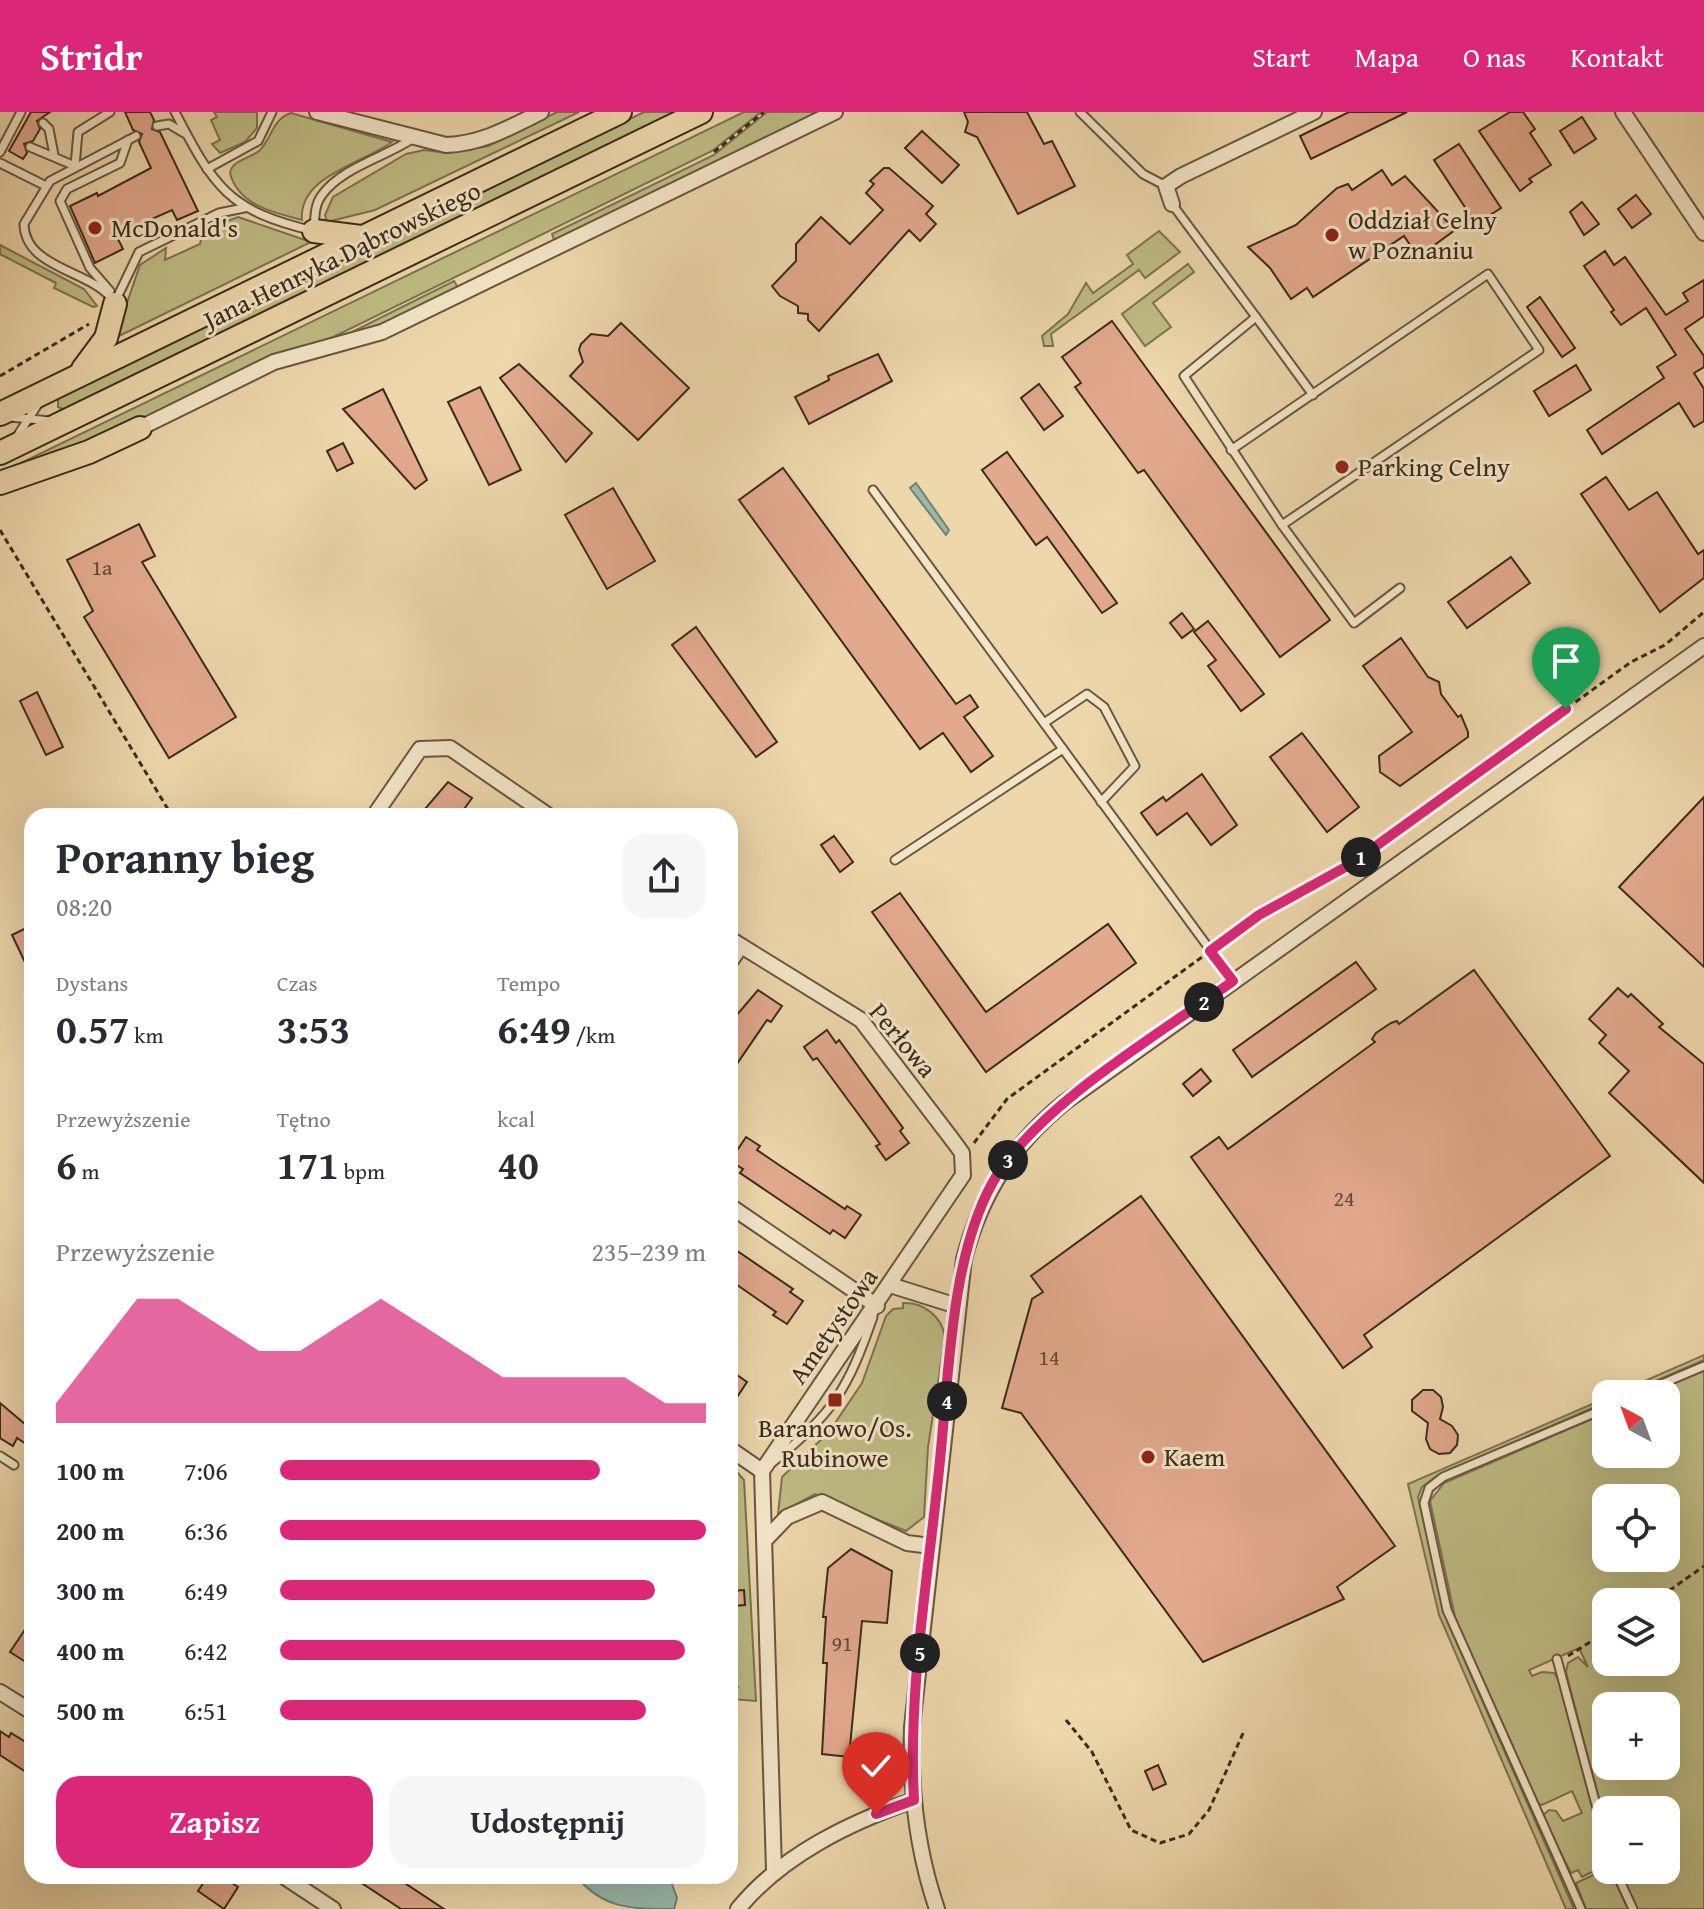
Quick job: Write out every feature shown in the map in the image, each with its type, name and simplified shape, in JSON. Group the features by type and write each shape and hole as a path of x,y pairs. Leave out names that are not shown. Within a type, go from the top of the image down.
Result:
{"main road":[{"name":"Jana Henryka Dąbrowskiego","path":"0,415 620,112"},
{"name":"Jana Henryka Dąbrowskiego","path":"4,451 701,112"},
{"path":"314,231 363,238"},
{"path":"62,384 100,349 109,331 115,304"},
{"path":"0,483 89,452 140,428"}],"street":[{"path":"317,112 412,139 446,145 468,144 513,118 541,112"},
{"path":"140,428 274,362 382,332 835,112"},
{"path":"1172,204 1166,186 1314,112"},
{"path":"1623,112 1704,233"},
{"path":"937,1909 923,1869 914,1800 912,1727 957,1306 964,1259 982,1201 1021,1143 1065,1102 1704,646"},
{"path":"379,808 420,749 450,748 537,808"},
{"name":"Perłowa","path":"738,945 861,1020 962,1153"},
{"name":"Ametystowa","path":"762,1471 877,1306 963,1175 962,1153"},
{"path":"738,1211 877,1306"},
{"path":"890,1285 957,1306"},
{"path":"738,1454 762,1471 774,1870"},
{"path":"765,1540 787,1517 822,1502 907,1543 931,1546"},
{"path":"0,1692 24,1707"},
{"path":"738,1909 774,1870 876,1814 914,1800"},
{"path":"295,1884 333,1909"}],"lane":[{"path":"75,166 78,132 110,112"},
{"path":"175,112 207,169 229,196 244,208 314,231 317,204 322,194 336,181 412,139"},
{"path":"207,169 258,141 272,112"},
{"path":"1080,112 1143,174 1166,186"},
{"path":"0,152 24,113"},
{"path":"43,123 49,129 54,155"},
{"path":"157,126 169,124 188,137"},
{"path":"132,138 120,163 67,189 60,201 90,268 111,292 115,304 101,288 52,262 30,242 24,224 46,186 75,166 132,138"},
{"path":"30,147 75,166"},
{"path":"0,163 46,186"},
{"path":"1172,204 1313,395"},
{"path":"115,304 139,252 219,213 244,208"},
{"path":"1231,450 1488,274 1539,350 1282,525"},
{"path":"1256,317 1184,376 1282,525 1354,623 1400,588"},
{"path":"4,451 43,395 62,384"},
{"path":"0,415 67,420"},
{"path":"873,490 1233,981"},
{"path":"1044,723 1087,694 1104,707 1135,766 1101,802"},
{"path":"895,860 1063,749"},
{"path":"1671,1380 1704,1366"},
{"path":"1581,1909 1447,1610 1424,1503 1429,1488 1443,1477 1592,1414"},
{"path":"0,1456 14,1465"},
{"path":"1557,1660 1594,1796"},
{"path":"1621,1884 1633,1909"}],"path":[{"path":"0,376 43,348 84,329 94,319"},
{"path":"0,530 167,808"},
{"path":"962,1153 984,1133 1007,1099 1259,915 1351,864 1631,662 1665,645 1704,612"},
{"path":"1673,1588 1704,1566"},
{"path":"1557,1660 1592,1640"},
{"path":"1066,1720 1092,1752 1131,1830 1160,1843 1189,1834 1209,1810 1244,1731"}],"shaded area":[{"path":"214,112 257,112 257,128 245,142 220,153 212,144 220,140 211,120 217,117"},
{"path":"557,112 579,112 375,210 327,222 325,215 333,197 406,154 424,150 448,153 488,146"},
{"path":"644,112 679,112 65,410 58,407 58,396"},
{"path":"744,112 761,112 712,151 317,345 137,425 0,473"},
{"path":"767,112 824,112 555,242 552,234 714,155"},
{"path":"291,113 392,142 321,182 310,192 302,220 258,206 241,193 230,173 237,162 259,151 276,124"},
{"path":"238,217 311,242 115,338 140,265 166,248 165,260 200,244 203,230"},
{"path":"1159,231 1180,252 1145,278 1139,270 1051,334 1053,346 1044,346 1042,336 1068,314 1086,283 1093,293 1133,264 1127,255"},
{"path":"0,245 84,289 97,306 93,307 54,288 56,283 0,254"},
{"path":"1188,264 1194,272 1153,303 1171,327 1145,346 1122,314"},
{"path":"454,281 459,289 390,323 332,342"},
{"path":"916,483 949,530 946,535 910,488"},
{"path":"903,1303 918,1305 931,1312 940,1323 945,1337 928,1447 924,1517 906,1531 815,1494 778,1514 782,1477 829,1432 862,1383 886,1316 893,1309 903,1308"},
{"path":"1704,1355 1704,1360 1658,1380 1647,1380"},
{"path":"1704,1370 1704,1909 1637,1909 1625,1884 1680,1884 1680,1796 1598,1796 1594,1780 1680,1780 1680,1692 1592,1692 1592,1774 1566,1672 1568,1663 1578,1657 1588,1667 1579,1648 1529,1670 1532,1676 1542,1672 1554,1673 1560,1682 1592,1805 1592,1872 1582,1877 1578,1870 1571,1873 1542,1816 1549,1810 1556,1811 1563,1821 1582,1813 1572,1791 1542,1805 1537,1803 1455,1617 1430,1501 1444,1483 1592,1419 1592,1468 1680,1468 1680,1380"},
{"path":"1592,1404 1592,1408 1438,1475 1422,1487 1418,1497 1447,1621 1574,1909 1566,1909 1439,1615 1408,1484"},
{"path":"738,1473 744,1480 756,1701 738,1700"},
{"path":"1592,1876 1592,1884 1616,1884 1628,1909 1586,1909 1576,1883"},
{"path":"583,1884 672,1884 677,1898 674,1909 631,1907 608,1901"}],"building":[{"path":"31,112 50,112 37,121 40,129 33,141 24,144 27,153 23,159 9,151"},
{"path":"125,112 150,112 154,120 152,129 160,132 198,211 177,220 172,210 116,235 123,249 95,263 70,206 97,193 98,196 151,168 139,142 142,134 133,130"},
{"path":"964,112 1027,112 1044,144 1052,141 1075,186 1018,214 977,137 965,132 968,122"},
{"path":"1349,112 1407,112 1311,159 1300,136"},
{"path":"1510,112 1523,112 1535,129 1530,133 1551,165 1529,179 1532,182 1520,191 1479,131"},
{"path":"1582,117 1596,139 1574,153 1560,131"},
{"path":"922,131 959,165 942,183 905,148"},
{"path":"1459,144 1501,208 1476,224 1434,160"},
{"path":"884,168 889,168 933,206 926,214 936,224 920,241 909,230 819,331 808,320 808,314 798,313 798,306 780,296 772,286 796,261 796,244 821,217 850,244 883,210 866,193 874,184 870,181"},
{"name":"Oddział Celny w Poznaniu","path":"1382,170 1392,185 1405,176 1455,230 1418,257 1404,236 1313,297 1307,288 1291,299 1270,268 1248,247 1296,225 1337,188 1348,184 1352,190"},
{"path":"1636,195 1651,214 1632,228 1618,209"},
{"path":"1582,202 1599,224 1584,235 1570,212"},
{"path":"1605,251 1614,265 1625,257 1666,315 1688,301 1683,293 1704,280 1704,316 1685,329 1704,356 1704,367 1694,373 1704,389 1704,421 1694,427 1679,403 1602,454 1587,430 1664,378 1657,367 1676,355 1646,308 1621,325 1611,312 1614,310 1584,266"},
{"path":"1540,297 1575,348 1562,357 1527,307"},
{"path":"1112,321 1330,620 1280,657 1144,470 1138,473 1075,387 1081,383 1062,357"},
{"path":"621,323 689,388 638,440 570,376 583,362 579,350 581,344 591,334 608,336"},
{"path":"878,354 892,381 809,424 795,397 829,380 828,376"},
{"path":"519,364 592,433 566,462 500,378"},
{"path":"1576,365 1591,390 1549,416 1534,391"},
{"path":"1039,384 1063,416 1044,430 1021,398"},
{"path":"480,387 521,470 489,485 448,402"},
{"path":"383,389 427,480 415,489 343,409"},
{"path":"343,443 353,463 337,471 327,451"},
{"path":"1007,452 1117,603 1102,613 1047,537 1036,545 982,470"},
{"path":"783,468 956,704 970,695 978,707 964,717 993,756 971,772 943,733 920,749 739,500"},
{"path":"1606,477 1629,510 1657,492 1698,554 1704,550 1704,578 1660,612 1581,494"},
{"path":"613,488 655,561 607,589 565,515"},
{"path":"139,524 155,556 142,562 236,717 169,758 84,617 93,611 67,560"},
{"path":"1511,557 1530,583 1467,628 1448,602"},
{"path":"1182,613 1194,629 1182,638 1170,623"},
{"path":"1208,621 1264,694 1241,711 1208,666 1216,660 1194,632"},
{"path":"696,627 777,742 756,757 672,645"},
{"path":"1401,638 1428,677 1439,682 1441,694 1458,717 1461,715 1468,737 1400,786 1380,772 1379,756 1412,732 1363,666"},
{"path":"37,692 63,747 46,755 20,701"},
{"path":"1302,733 1359,807 1327,832 1270,757"},
{"path":"1202,774 1237,825 1211,845 1187,813 1157,835 1141,813 1163,797 1166,801"},
{"path":"448,782 472,798 465,808 426,808"},
{"path":"1704,797 1704,967 1619,887"},
{"path":"834,836 853,862 840,872 821,845"},
{"path":"900,893 986,1012 1108,924 1136,963 986,1072 872,912"},
{"path":"24,929 24,960 12,935"},
{"path":"1356,962 1376,989 1252,1077 1233,1050"},
{"path":"1474,970 1610,1156 1364,1335 1372,1347 1343,1368 1191,1157 1219,1137 1228,1149 1375,1042 1372,1039 1376,1033 1391,1023 1397,1021 1399,1024"},
{"path":"1618,988 1628,997 1631,994 1663,1024 1659,1027 1704,1064 1704,1183 1609,1093 1629,1071 1599,1043 1606,1035 1589,1019"},
{"path":"758,990 782,1006 771,1022 767,1020 738,1062 738,1014"},
{"path":"827,1030 836,1043 839,1040 903,1128 900,1131 909,1143 886,1160 876,1146 880,1144 862,1119 817,1058 813,1060 804,1047"},
{"path":"1201,1069 1211,1081 1193,1096 1183,1084"},
{"path":"746,1137 760,1146 757,1150 782,1167 845,1209 847,1206 861,1215 845,1238 833,1230 830,1234 740,1173 743,1169 738,1166 738,1149"},
{"path":"1141,1196 1395,1546 1337,1587 1344,1599 1203,1662 1021,1413 1002,1408 1032,1299 1043,1292 1031,1276"},
{"path":"738,1251 793,1289 790,1292 803,1301 787,1324 773,1315 776,1312 738,1286"},
{"path":"738,1376 747,1382 738,1396"},
{"path":"1423,1390 1433,1390 1441,1397 1443,1407 1440,1419 1452,1426 1458,1435 1457,1445 1450,1453 1439,1454 1430,1449 1426,1439 1428,1423 1412,1411 1412,1400"},
{"path":"0,1403 24,1423 24,1443 17,1438 13,1446 0,1438"},
{"path":"851,1549 892,1571 887,1623 862,1621 849,1757 822,1754 827,1663 823,1663 826,1617 823,1617 828,1568"},
{"path":"738,1590 744,1590 745,1605 738,1606"},
{"path":"24,1631 24,1661 10,1652"},
{"path":"0,1731 9,1737 11,1733 24,1741 24,1771 0,1755"},
{"path":"1158,1765 1166,1784 1153,1790 1145,1771"},
{"path":"203,1884 233,1884 238,1887 224,1909 198,1891"},
{"path":"363,1884 406,1884 444,1909 401,1909"}],"place":[{"name":"McDonald's","path":"95,228"},
{"name":"Oddział Celny w Poznaniu","path":"1332,235"},
{"name":"Parking Celny","path":"1342,467"},
{"name":"Baranowo/Os. Rubinowe","path":"835,1400"},
{"name":"Kaem","path":"1148,1457"}],"route":[{"path":"876,1814 914,1800 912,1727 957,1306 970,1234 982,1201 998,1174 1034,1129 1065,1102 1233,981 1210,951 1259,915 1351,864 1566,709"}]}
